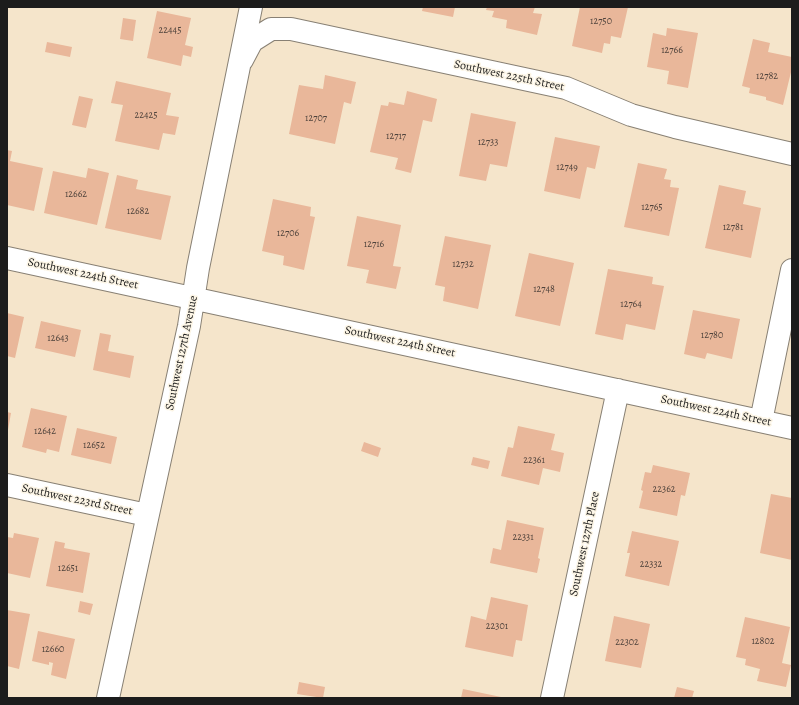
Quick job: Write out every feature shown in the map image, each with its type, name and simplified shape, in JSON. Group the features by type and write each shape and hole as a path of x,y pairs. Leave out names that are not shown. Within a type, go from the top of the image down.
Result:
{"street":[{"name":"Southwest 127th Avenue","path":"108,698 187,333 238,66 251,7"},
{"name":"Southwest 225th Street","path":"238,66 252,42 271,29 291,29 566,88 631,115 675,127 792,154"},
{"name":"Southwest 224th Street","path":"7,258 761,420 792,428"},
{"path":"761,420 792,270"},
{"name":"Southwest 127th Place","path":"552,698 618,390"},
{"name":"Southwest 223rd Street","path":"7,485 147,515"}],"building":[{"path":"423,7 455,7 453,17 422,11"},
{"path":"487,7 535,7 533,13 542,14 537,35 506,28 507,20 492,17 494,11 486,10"},
{"path":"580,7 628,7 621,38 611,36 610,44 604,43 602,53 572,46"},
{"path":"157,11 191,18 185,45 193,47 191,57 183,55 181,66 147,58"},
{"path":"123,18 136,20 133,41 120,39"},
{"path":"667,28 698,33 688,88 667,84 669,71 647,67 653,33 666,36"},
{"path":"753,39 770,43 768,52 792,57 792,68 783,105 766,100 766,97 749,93 750,88 742,86"},
{"path":"47,42 72,47 70,57 45,52"},
{"path":"325,75 356,82 351,104 344,102 335,144 289,134 299,85 323,89"},
{"path":"116,81 171,93 166,115 179,117 175,135 163,133 159,150 115,141 123,105 111,103"},
{"path":"407,91 437,99 432,122 423,120 411,173 395,169 398,158 370,152 381,105 388,106 389,102 404,105"},
{"path":"79,96 93,99 86,128 72,125"},
{"path":"471,113 516,122 507,167 490,164 486,181 459,176"},
{"path":"555,137 600,146 595,169 587,167 580,199 544,191"},
{"path":"7,150 12,151 10,161 43,168 34,211 7,205"},
{"path":"638,163 667,169 664,179 671,180 670,187 679,188 669,236 624,227"},
{"path":"88,168 109,173 97,225 44,213 53,171 86,178"},
{"path":"117,175 138,180 136,189 171,196 161,240 105,228"},
{"path":"719,185 746,191 743,204 761,208 751,258 705,248"},
{"path":"273,199 311,207 310,216 315,217 304,270 283,265 284,256 262,251"},
{"path":"357,216 401,225 393,266 401,267 396,289 366,283 369,270 347,266"},
{"path":"445,236 491,245 478,309 443,301 445,287 435,285"},
{"path":"529,253 574,263 560,326 515,316"},
{"path":"608,269 653,277 652,284 664,286 655,330 626,324 623,340 595,334"},
{"path":"693,310 740,319 732,359 707,353 705,359 684,354"},
{"path":"7,313 24,317 15,358 7,356"},
{"path":"41,321 81,330 75,357 35,348"},
{"path":"100,333 111,335 108,351 134,356 130,378 93,370"},
{"path":"31,408 67,416 59,452 47,449 46,453 22,447"},
{"path":"7,412 11,413 8,430 7,430"},
{"path":"518,426 555,434 551,450 564,453 560,472 543,468 539,485 501,476 508,447 513,448"},
{"path":"77,428 117,437 111,464 71,455"},
{"path":"364,442 381,448 378,457 361,451"},
{"path":"473,457 490,461 488,469 471,465"},
{"path":"653,465 690,473 685,496 681,495 677,516 639,508 645,472 651,473"},
{"path":"771,494 792,498 792,560 760,553"},
{"path":"507,520 544,528 538,558 540,559 537,573 490,563 493,548 501,550"},
{"path":"632,531 679,541 669,586 625,576 630,553 627,553"},
{"path":"14,533 39,538 30,578 7,573 7,537 13,538"},
{"path":"55,541 65,543 64,548 90,553 83,593 46,586"},
{"path":"491,597 528,605 522,641 516,640 513,657 465,647 471,616 486,620"},
{"path":"80,601 93,604 90,615 78,612"},
{"path":"7,610 30,614 19,669 7,666"},
{"path":"614,616 650,624 641,668 605,661"},
{"path":"745,617 790,627 782,663 791,665 786,687 757,681 760,669 745,665 746,659 736,657"},
{"path":"38,631 75,639 66,679 51,675 53,663 49,662 49,665 32,661"},
{"path":"299,682 325,687 323,698 297,694"},
{"path":"677,687 694,691 692,698 674,698"},
{"path":"463,689 501,697 501,698 461,698"}]}
